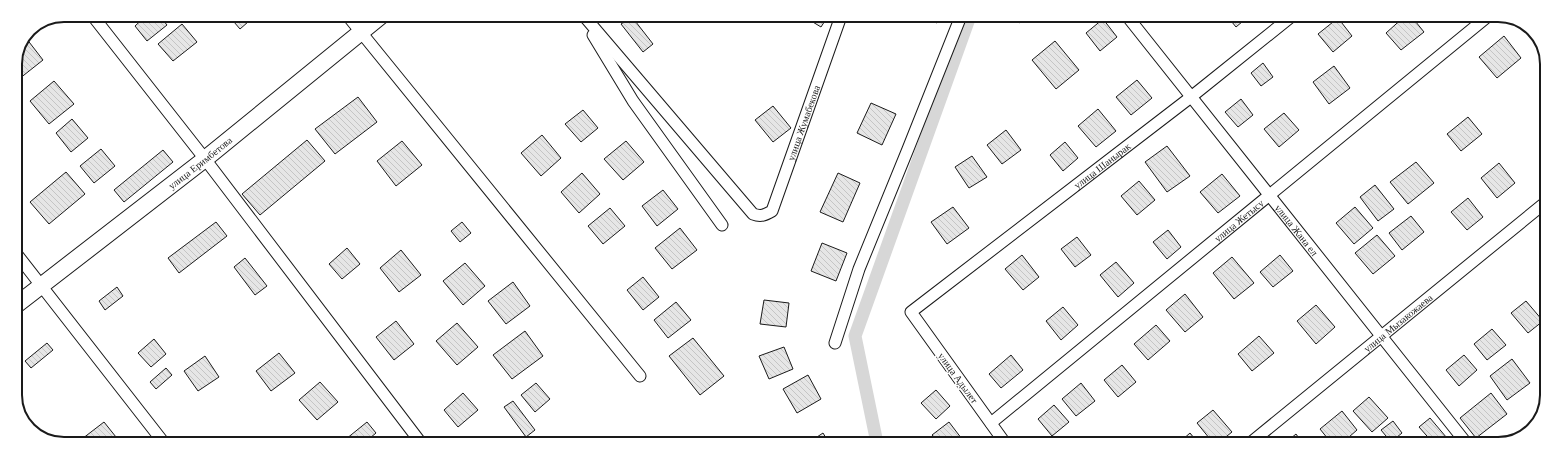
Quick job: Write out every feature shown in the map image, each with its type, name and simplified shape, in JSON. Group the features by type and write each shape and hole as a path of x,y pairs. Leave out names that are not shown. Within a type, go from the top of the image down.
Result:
{"main road":[{"name":"улица Еримбетова","path":"22,300 205,159 373,22"}],"street":[{"path":"97,22 205,159 416,437"},
{"path":"353,22 640,376"},
{"path":"587,22 633,101 722,225"},
{"name":"улица Жумабекова","path":"588,22 753,214 759,216 765,215 772,211 839,22"},
{"path":"835,343 858,269 959,22"},
{"name":"улица Жана ел","path":"1132,22 1461,437"},
{"name":"улица Шанырак","path":"911,312 1191,98 1285,22"},
{"name":"улица Жетысу","path":"991,423 1481,22"},
{"name":"улица Мызакожаева","path":"1257,437 1540,207"},
{"path":"22,261 160,437"},
{"name":"улица Адылет","path":"911,312 1000,437"}],"building":[{"path":"139,22 165,22 167,25 147,41 135,26"},
{"path":"234,22 248,22 240,29"},
{"path":"624,22 636,22 653,44 643,52 621,24"},
{"path":"813,22 824,22 821,27"},
{"path":"1099,22 1105,22 1117,37 1100,51 1086,33"},
{"path":"1232,22 1242,22 1236,27"},
{"path":"1333,22 1341,22 1352,36 1333,52 1318,34"},
{"path":"1398,22 1416,22 1424,32 1401,50 1386,33"},
{"path":"182,24 197,42 173,61 158,44"},
{"path":"1504,36 1521,58 1497,78 1479,57"},
{"path":"28,41 43,60 22,77 23,55"},
{"path":"1055,41 1079,70 1056,89 1032,60"},
{"path":"1263,63 1273,77 1261,86 1251,73"},
{"path":"1334,66 1350,88 1329,104 1313,82"},
{"path":"1137,80 1152,98 1131,115 1116,97"},
{"path":"54,81 74,104 49,124 30,101"},
{"path":"358,97 377,122 335,154 315,129"},
{"path":"1241,99 1253,115 1238,127 1225,112"},
{"path":"871,103 896,114 882,145 857,133"},
{"path":"773,106 791,128 773,142 755,120"},
{"path":"1098,109 1116,131 1096,147 1078,126"},
{"path":"583,110 598,128 581,142 565,124"},
{"path":"1284,113 1299,130 1279,147 1264,129"},
{"path":"1468,117 1482,134 1461,151 1447,134"},
{"path":"72,119 88,138 71,152 56,133"},
{"path":"1006,130 1021,150 1002,164 987,145"},
{"path":"542,135 561,158 541,176 521,153"},
{"path":"307,140 325,161 260,215 242,194"},
{"path":"402,141 422,165 396,186 377,161"},
{"path":"626,141 644,162 623,180 604,159"},
{"path":"1065,142 1078,158 1063,171 1050,155"},
{"path":"1167,146 1190,176 1167,192 1145,162"},
{"path":"101,149 115,166 94,183 80,166"},
{"path":"163,150 173,162 124,202 114,190"},
{"path":"972,156 987,177 969,188 955,167"},
{"path":"1416,162 1434,183 1408,204 1390,182"},
{"path":"1499,163 1515,183 1497,198 1481,178"},
{"path":"66,172 85,194 49,224 30,202"},
{"path":"582,173 600,194 579,213 561,192"},
{"path":"838,173 860,183 843,222 820,212"},
{"path":"1222,174 1240,196 1218,213 1200,192"},
{"path":"1139,181 1155,200 1137,215 1121,196"},
{"path":"1375,185 1394,209 1378,221 1360,197"},
{"path":"663,190 678,209 657,226 642,206"},
{"path":"1468,198 1483,217 1467,230 1451,212"},
{"path":"953,207 969,228 947,244 931,222"},
{"path":"1355,207 1373,228 1354,244 1336,223"},
{"path":"610,208 625,226 603,244 588,226"},
{"path":"1411,216 1424,232 1402,250 1389,233"},
{"path":"216,222 227,236 179,273 168,258"},
{"path":"462,222 471,233 460,242 451,231"},
{"path":"680,228 697,250 672,269 655,248"},
{"path":"1168,230 1181,247 1167,259 1153,242"},
{"path":"1377,235 1395,256 1373,274 1355,253"},
{"path":"1077,237 1091,255 1075,267 1061,249"},
{"path":"822,243 847,253 836,281 811,271"},
{"path":"347,248 360,264 342,279 329,264"},
{"path":"401,250 421,275 399,292 380,268"},
{"path":"1022,255 1039,277 1023,290 1005,269"},
{"path":"1280,255 1293,271 1273,287 1260,272"},
{"path":"1232,257 1254,283 1234,299 1213,273"},
{"path":"245,258 267,286 255,295 234,267"},
{"path":"1116,262 1134,283 1118,297 1100,275"},
{"path":"465,263 485,286 463,305 443,281"},
{"path":"643,277 659,297 643,310 627,290"},
{"path":"513,282 530,306 506,324 488,301"},
{"path":"117,287 123,296 105,310 99,301"},
{"path":"1185,294 1203,317 1185,332 1166,310"},
{"path":"764,300 789,303 786,327 760,324"},
{"path":"1526,301 1540,317 1540,323 1528,333 1511,313"},
{"path":"676,302 691,320 668,338 654,320"},
{"path":"1316,305 1335,327 1316,344 1297,321"},
{"path":"1063,307 1078,325 1061,340 1046,321"},
{"path":"396,321 414,344 394,360 376,337"},
{"path":"457,323 478,347 457,365 436,341"},
{"path":"1156,325 1170,341 1148,360 1134,344"},
{"path":"1492,329 1506,345 1487,360 1474,344"},
{"path":"525,331 543,356 512,379 493,355"},
{"path":"1259,336 1274,353 1252,371 1238,354"},
{"path":"693,338 724,376 700,395 669,356"},
{"path":"154,339 166,354 151,367 138,353"},
{"path":"47,343 53,350 31,368 25,361"},
{"path":"784,347 793,369 769,379 759,356"},
{"path":"279,353 295,373 271,391 256,371"},
{"path":"1011,355 1023,370 1001,388 989,374"},
{"path":"1464,355 1477,370 1459,386 1446,370"},
{"path":"205,356 219,377 198,391 184,371"},
{"path":"1512,359 1530,383 1507,400 1490,376"},
{"path":"1122,365 1136,382 1118,397 1104,380"},
{"path":"166,368 172,375 156,389 150,382"},
{"path":"808,375 821,399 797,413 783,389"},
{"path":"320,382 338,402 317,420 299,400"},
{"path":"536,383 550,399 535,412 521,395"},
{"path":"1081,383 1095,401 1076,416 1062,399"},
{"path":"936,390 950,406 936,419 921,403"},
{"path":"463,393 478,410 458,427 444,410"},
{"path":"1491,393 1507,414 1477,437 1475,437 1460,418"},
{"path":"1369,397 1388,418 1372,432 1353,411"},
{"path":"513,401 535,430 526,437 504,407"},
{"path":"1054,405 1069,422 1052,436 1038,419"},
{"path":"1213,410 1232,432 1226,437 1208,437 1197,423"},
{"path":"1342,411 1357,430 1349,437 1326,437 1320,429"},
{"path":"1430,418 1446,437 1428,437 1419,427"},
{"path":"1393,421 1402,433 1397,437 1387,437 1381,430"},
{"path":"104,422 116,437 84,437"},
{"path":"367,422 376,433 371,437 348,437"},
{"path":"949,422 960,437 934,437 932,435"},
{"path":"823,433 825,437 817,437"},
{"path":"1190,433 1193,437 1186,437"}],"waterway":[{"path":"876,437 855,336 968,22"}]}
